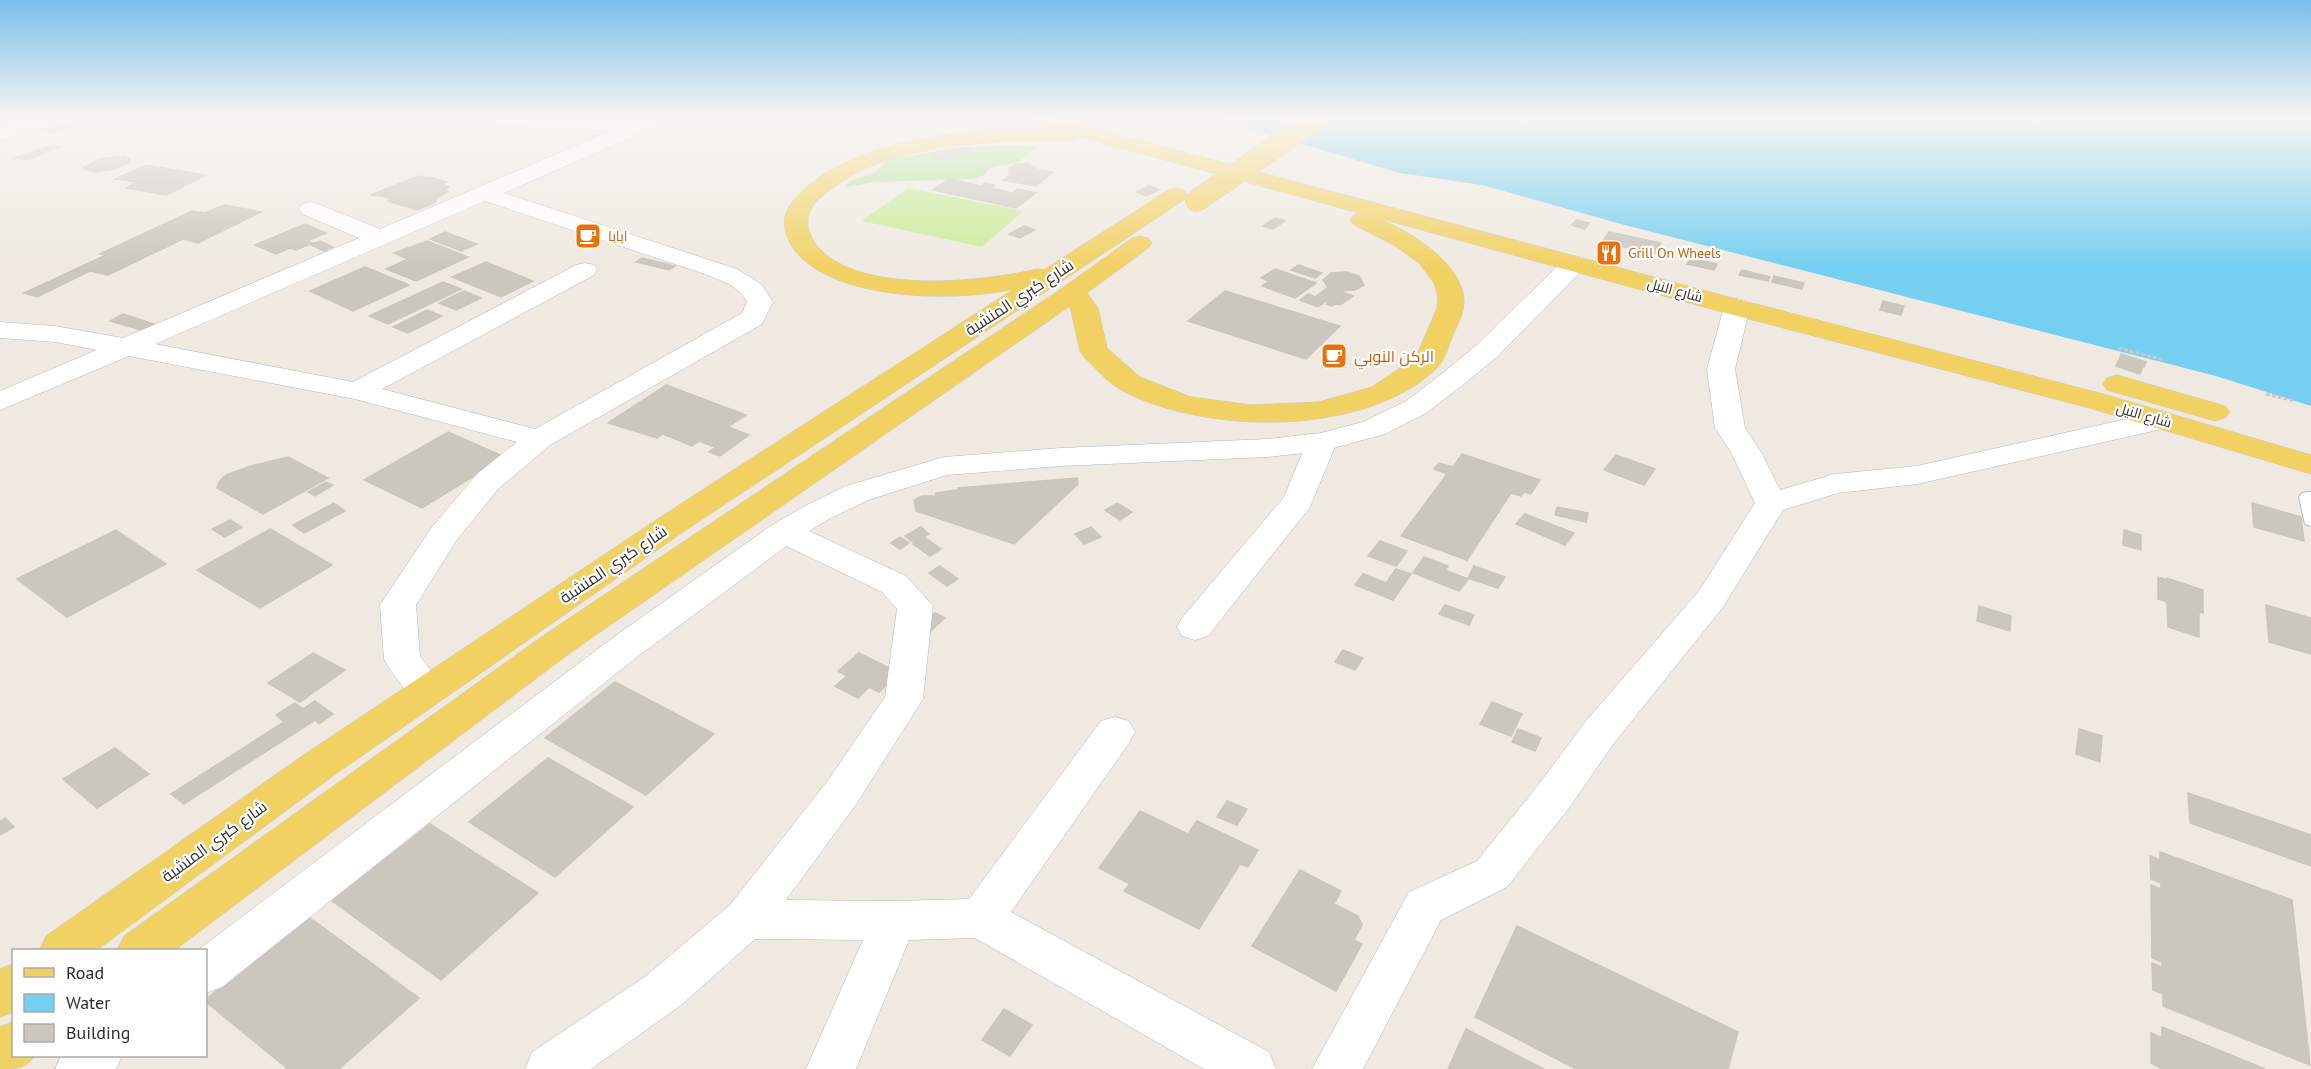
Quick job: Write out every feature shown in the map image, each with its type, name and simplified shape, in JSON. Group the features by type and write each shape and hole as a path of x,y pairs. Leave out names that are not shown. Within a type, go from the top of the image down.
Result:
{"main road":[{"path":"848,169 818,186 802,203 796,220 798,238 810,255 832,269 870,282 911,289 959,289 1067,280 1085,308 1083,319 1086,340 1096,356 1111,371 1137,388 1170,401 1212,410 1266,415 1311,412 1360,402 1404,382 1427,364 1441,342 1449,321 1451,298 1442,274 1419,251 1398,238 1289,187"},
{"path":"1186,198 1225,169"},
{"name":"شارع النيل","path":"1230,169 1289,187 1737,307 2051,388 2311,465"},
{"path":"1186,198 1234,169"},
{"name":"شارع النيل","path":"1260,169 2121,385 2311,441"},
{"name":"شارع كبري المنشية","path":"143,949 557,644 1067,280 1186,198"},
{"name":"شارع كبري المنشية","path":"65,949 320,765 674,523 1067,280"}],"street":[{"path":"0,401 540,169"},
{"path":"427,692 402,659 398,605 444,534 488,481 539,439 753,318 760,303 747,283 714,269 483,193"},
{"path":"310,209 380,238"},
{"path":"207,971 615,655 784,532 856,493 944,466 1061,457 1268,448 1322,442 1374,428 1416,407 1488,350 1575,263"},
{"path":"357,391 585,270"},
{"path":"1737,307 1720,369 1730,428 1746,452 1771,503"},
{"path":"0,330 55,334 357,391 539,439"},
{"path":"1337,1069 1425,906 1492,874 1554,796 1600,732 1711,599 1771,503 1835,484 1917,475 2162,420"},
{"path":"1195,627 1299,500 1322,442"},
{"path":"550,1069 663,991 746,919 843,791 904,699 915,606 894,584 784,532"},
{"path":"981,918 1115,732"},
{"path":"746,919 894,921 981,918 1251,1069"},
{"path":"831,1069 894,921"},
{"path":"80,1069 96,1057"}],"lane":[{"path":"2308,497 2311,520"}],"path":[{"path":"2118,348 2165,360"},
{"path":"2266,394 2295,401"}],"green space":[{"path":"879,169 989,169 986,174 975,179 877,182 844,187 851,181"},
{"path":"908,188 1023,211 982,247 862,221"}],"water":[{"path":"1386,169 2311,169 2311,406 2216,376 1621,224 1482,185"}],"building":[{"path":"84,169 115,169 97,172"},
{"path":"137,169 169,169 206,175 166,195 126,188 137,182 115,179"},
{"path":"1037,169 1053,172 1036,186 1003,180 1010,175 1008,170"},
{"path":"418,176 446,182 441,184 449,187 444,190 448,192 436,198 436,202 417,210 388,201 392,199 371,195"},
{"path":"949,179 981,186 985,183 995,185 990,188 1012,193 1018,189 1036,193 1016,208 933,190"},
{"path":"1149,186 1159,190 1146,196 1137,192"},
{"path":"224,205 261,212 198,243 183,239 108,275 90,271 37,297 24,293 106,255 100,254 192,211 205,213"},
{"path":"1275,218 1285,221 1273,229 1263,226"},
{"path":"1576,220 1589,223 1585,229 1572,225"},
{"path":"305,224 326,233 307,241 313,243 296,250 290,248 276,254 255,245"},
{"path":"1024,226 1035,230 1020,238 1009,234"},
{"path":"445,232 477,244 461,251 430,239"},
{"path":"1609,232 1661,243 1655,254 1602,242"},
{"path":"320,241 333,247 324,251 311,245"},
{"path":"427,241 468,257 416,281 386,269 408,259 394,253"},
{"path":"642,258 675,266 669,270 636,262"},
{"path":"1691,258 1717,264 1714,270 1687,264"},
{"path":"486,262 533,281 501,297 452,277"},
{"path":"1298,265 1322,273 1315,278 1291,270"},
{"path":"365,267 409,285 353,311 310,291"},
{"path":"1275,269 1316,283 1295,298 1262,286 1269,281 1261,278"},
{"path":"1742,270 1770,277 1768,281 1739,275"},
{"path":"1347,272 1359,276 1364,285 1355,290 1339,291 1353,296 1340,305 1332,306 1326,304 1329,302 1326,301 1318,307 1300,300 1308,294 1315,297 1328,287 1323,280 1331,273"},
{"path":"1774,276 1804,283 1802,289 1772,282"},
{"path":"443,282 461,289 388,324 369,316"},
{"path":"464,291 481,298 456,310 439,303"},
{"path":"1225,291 1340,326 1306,359 1188,321"},
{"path":"1883,301 1904,306 1901,315 1880,310"},
{"path":"427,310 442,316 408,333 393,327"},
{"path":"123,314 154,324 141,330 110,321"},
{"path":"2121,354 2146,362 2144,367 2119,360"},
{"path":"2118,361 2142,368 2140,374 2116,366"},
{"path":"666,385 746,415 728,427 749,435 720,456 709,452 715,447 699,441 692,446 663,434 657,438 608,423"},
{"path":"448,432 505,457 422,508 364,480"},
{"path":"1462,454 1540,480 1531,494 1524,492 1521,496 1511,493 1467,560 1401,536 1447,474 1434,469 1439,463 1453,467"},
{"path":"1616,455 1655,469 1644,485 1604,470"},
{"path":"288,457 328,478 263,514 217,488 226,475"},
{"path":"1077,478 1078,484 1014,544 916,511 914,500 922,496 935,496 936,493 958,490 958,488"},
{"path":"326,482 333,485 315,496 308,492"},
{"path":"334,503 345,511 304,533 293,525"},
{"path":"1117,503 1132,512 1120,520 1105,510"},
{"path":"2252,503 2301,517 2304,541 2254,527"},
{"path":"1557,507 1588,513 1586,522 1555,515"},
{"path":"1525,514 1574,533 1565,545 1516,524"},
{"path":"230,520 242,527 225,537 212,529"},
{"path":"921,527 929,534 913,542 905,536"},
{"path":"1091,527 1101,537 1084,544 1075,534"},
{"path":"270,529 332,565 260,608 197,570"},
{"path":"116,530 166,564 67,617 17,579"},
{"path":"2124,530 2141,535 2141,550 2123,545"},
{"path":"900,537 909,543 900,549 891,543"},
{"path":"924,537 941,549 930,556 913,544"},
{"path":"1380,541 1407,551 1396,566 1368,556"},
{"path":"1424,557 1448,566 1445,570 1468,579 1459,591 1413,573"},
{"path":"940,566 958,579 947,586 929,573"},
{"path":"1474,566 1505,577 1498,588 1468,578"},
{"path":"1396,569 1411,574 1393,600 1355,585 1363,574 1386,583"},
{"path":"2158,577 2203,590 2203,613 2199,612 2199,637 2168,627 2167,602 2158,599"},
{"path":"1445,605 1474,615 1469,625 1439,614"},
{"path":"2266,605 2311,618 2311,654 2269,642"},
{"path":"1979,606 2011,616 2010,631 1977,621"},
{"path":"935,613 945,618 926,635 916,630"},
{"path":"1343,650 1363,658 1355,670 1335,662"},
{"path":"313,653 345,670 300,702 268,683"},
{"path":"859,653 899,673 879,692 869,687 858,698 835,686 847,676 838,671"},
{"path":"615,682 714,734 646,795 545,738"},
{"path":"315,701 333,714 319,724 315,720 184,804 171,794 284,722 276,715 295,703 303,709"},
{"path":"1492,702 1522,714 1511,736 1480,724"},
{"path":"1518,729 1541,738 1535,751 1512,742"},
{"path":"2079,729 2102,736 2100,762 2076,754"},
{"path":"115,748 149,774 97,808 63,779"},
{"path":"548,758 633,807 555,877 469,822"},
{"path":"2188,793 2311,835 2311,866 2190,823"},
{"path":"1227,801 1247,809 1237,825 1217,817"},
{"path":"1140,811 1188,834 1197,821 1258,850 1248,867 1240,864 1199,929 1124,891 1130,884 1099,868"},
{"path":"5,818 14,827 0,835 0,821"},
{"path":"430,824 538,893 441,980 332,901"},
{"path":"2160,852 2292,900 2310,1065 2163,1006 2163,994 2153,990 2152,963 2162,967 2162,962 2152,958 2151,885 2161,889 2161,883 2151,879 2150,856 2160,860"},
{"path":"1300,870 1341,891 1334,904 1358,916 1362,925 1354,940 1362,944 1336,991 1252,946"},
{"path":"309,917 419,998 339,1069 288,1069 207,1003 207,998"},
{"path":"1517,926 1738,1032 1728,1069 1576,1069 1475,1017"},
{"path":"1004,1009 1032,1025 1010,1056 982,1040"},
{"path":"2162,1027 2265,1069 2162,1069 2151,1063 2151,1033 2162,1038"},
{"path":"1466,1029 1544,1069 1448,1069"}],"place":[{"name":"ابابا","path":"588,236"},
{"name":"Grill On Wheels","path":"1609,253"},
{"name":"الركن النوبي","path":"1334,356"}]}
